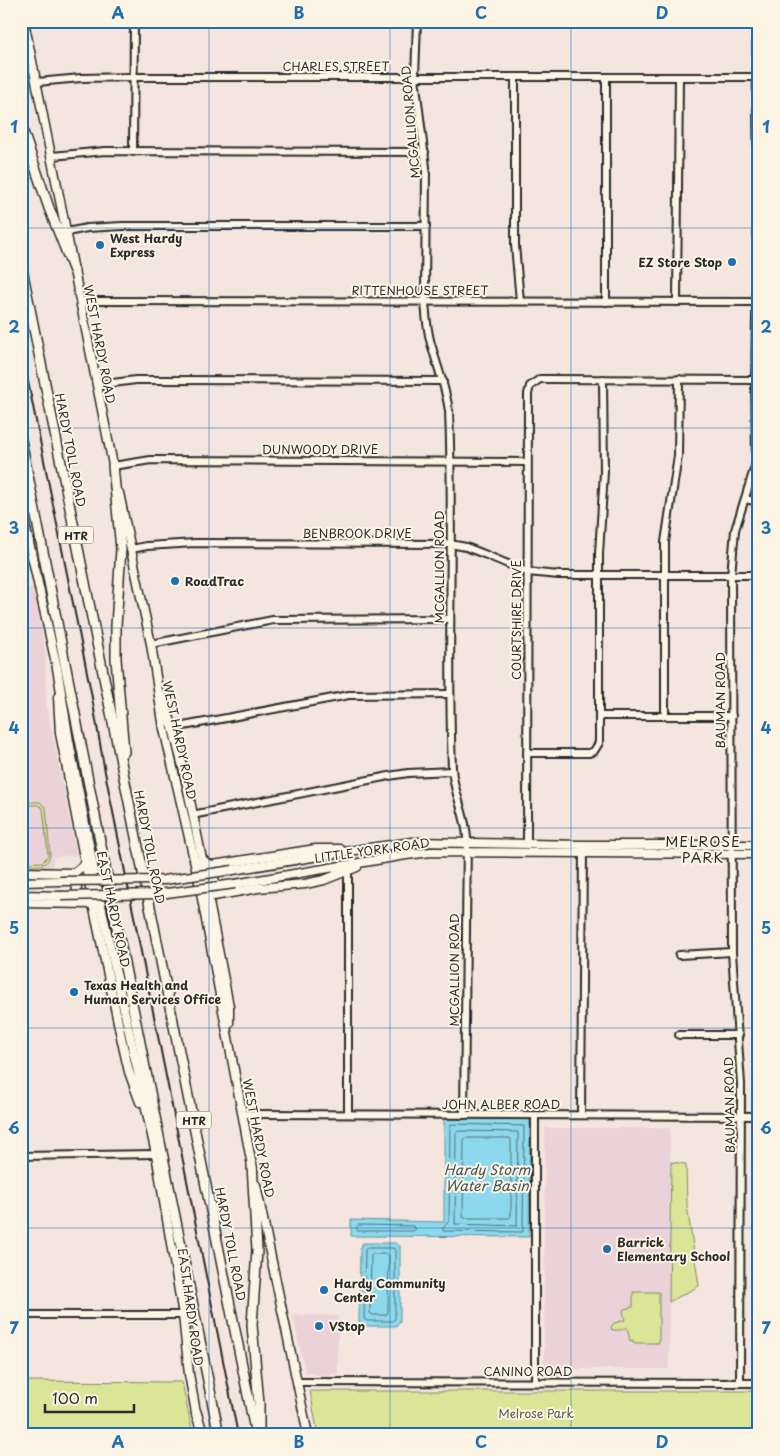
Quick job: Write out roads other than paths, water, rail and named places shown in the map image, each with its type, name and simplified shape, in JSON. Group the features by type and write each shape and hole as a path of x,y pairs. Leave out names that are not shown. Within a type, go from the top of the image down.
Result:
{"highway":[{"path":"21,126 49,208 74,272"},
{"name":"HARDY TOLL ROAD","path":"21,264 129,807 258,1435"},
{"name":"HTR","path":"21,440 127,978 220,1435"},
{"path":"113,466 121,548 116,659 129,807"},
{"path":"252,1165 257,1250 252,1325 259,1404 258,1435"},
{"path":"196,1412 202,1435"}],"main road":[{"name":"WEST HARDY ROAD","path":"24,21 113,466 151,644 164,729 198,876 252,1165 308,1435"},
{"name":"EAST HARDY ROAD","path":"21,507 25,541 58,668 99,896 156,1154 183,1315 189,1374 196,1412"},
{"path":"58,668 60,733 93,904 125,1055 156,1154"},
{"path":"156,679 173,728 202,859 229,1006 229,1044"},
{"name":"LITTLE YORK ROAD","path":"21,882 164,880 413,842 583,845 759,845"},
{"path":"202,859 208,864 220,864 316,848 362,849"},
{"name":"LITTLE YORK ROAD","path":"21,895 99,896 159,894 200,890 432,852 759,854"},
{"path":"208,897 258,888 305,884 324,880 367,862"},
{"path":"21,872 74,873 85,864"},
{"path":"220,864 215,870 214,881 220,889 232,892"},
{"path":"66,873 74,878 77,888 76,900 70,904"},
{"path":"21,903 93,904"}],"street":[{"path":"134,21 134,152"},
{"name":"MCGALLION ROAD","path":"416,21 415,77 425,152 425,301 428,334 443,381 449,411 452,771 465,821 467,842 464,1115"},
{"name":"BAUMAN ROAD","path":"740,1383 741,1116 739,1035 732,952 731,575 735,530 756,463 755,380 758,190 756,21"},
{"name":"CHARLES STREET","path":"37,82 134,76 756,77"},
{"path":"515,77 514,245 520,301"},
{"path":"606,77 606,302"},
{"path":"677,302 679,78"},
{"path":"52,156 91,152 425,152"},
{"path":"67,232 87,228 122,226 426,226"},
{"name":"RITTENHOUSE STREET","path":"81,301 757,302"},
{"name":"COURTSHIRE DRIVE","path":"527,843 528,398 530,386 540,379 604,380"},
{"path":"665,716 666,528 678,456 679,379"},
{"path":"98,385 136,380 443,381"},
{"path":"527,753 584,753 594,752 598,748 600,716 599,532 604,472 604,380 755,380"},
{"name":"DUNWOODY DRIVE","path":"113,466 151,460 527,462"},
{"path":"745,499 759,502"},
{"name":"BENBROOK DRIVE","path":"131,549 195,543 450,544 466,547 527,572 759,576"},
{"path":"151,644 273,620 450,619"},
{"path":"173,728 349,695 450,694"},
{"path":"600,716 732,716"},
{"path":"192,815 389,776 452,771"},
{"path":"581,1116 583,845"},
{"path":"348,871 348,1114"},
{"path":"679,955 732,952"},
{"path":"679,1035 739,1035"},
{"name":"JOHN ALBER ROAD","path":"243,1114 759,1116"},
{"path":"535,1116 535,1382"},
{"path":"21,1156 156,1154"},
{"path":"21,1315 183,1315"},
{"name":"CANINO ROAD","path":"298,1382 759,1383"}],"water":[{"name":"Hardy Storm Water Basin","path":"444,1119 530,1119 529,1237 351,1236 351,1220 444,1222"},
{"path":"363,1243 395,1243 400,1246 400,1321 396,1326 364,1326 359,1322 360,1248"}],"railway":[{"path":"21,347 238,1435"}],"place":[{"name":"West Hardy Express","path":"100,245"},
{"name":"EZ Store Stop","path":"732,262"},
{"name":"RoadTrac","path":"175,581"},
{"name":"Texas Health and Human Services Office","path":"74,992"},
{"name":"Barrick Elementary School","path":"607,1249"},
{"name":"Hardy Community Center","path":"324,1290"},
{"name":"VStop","path":"319,1326"}],"district":[{"name":"MELROSE PARK","path":"703,850"}],"park label":[{"name":"Melrose Park","path":"536,1413"}]}
